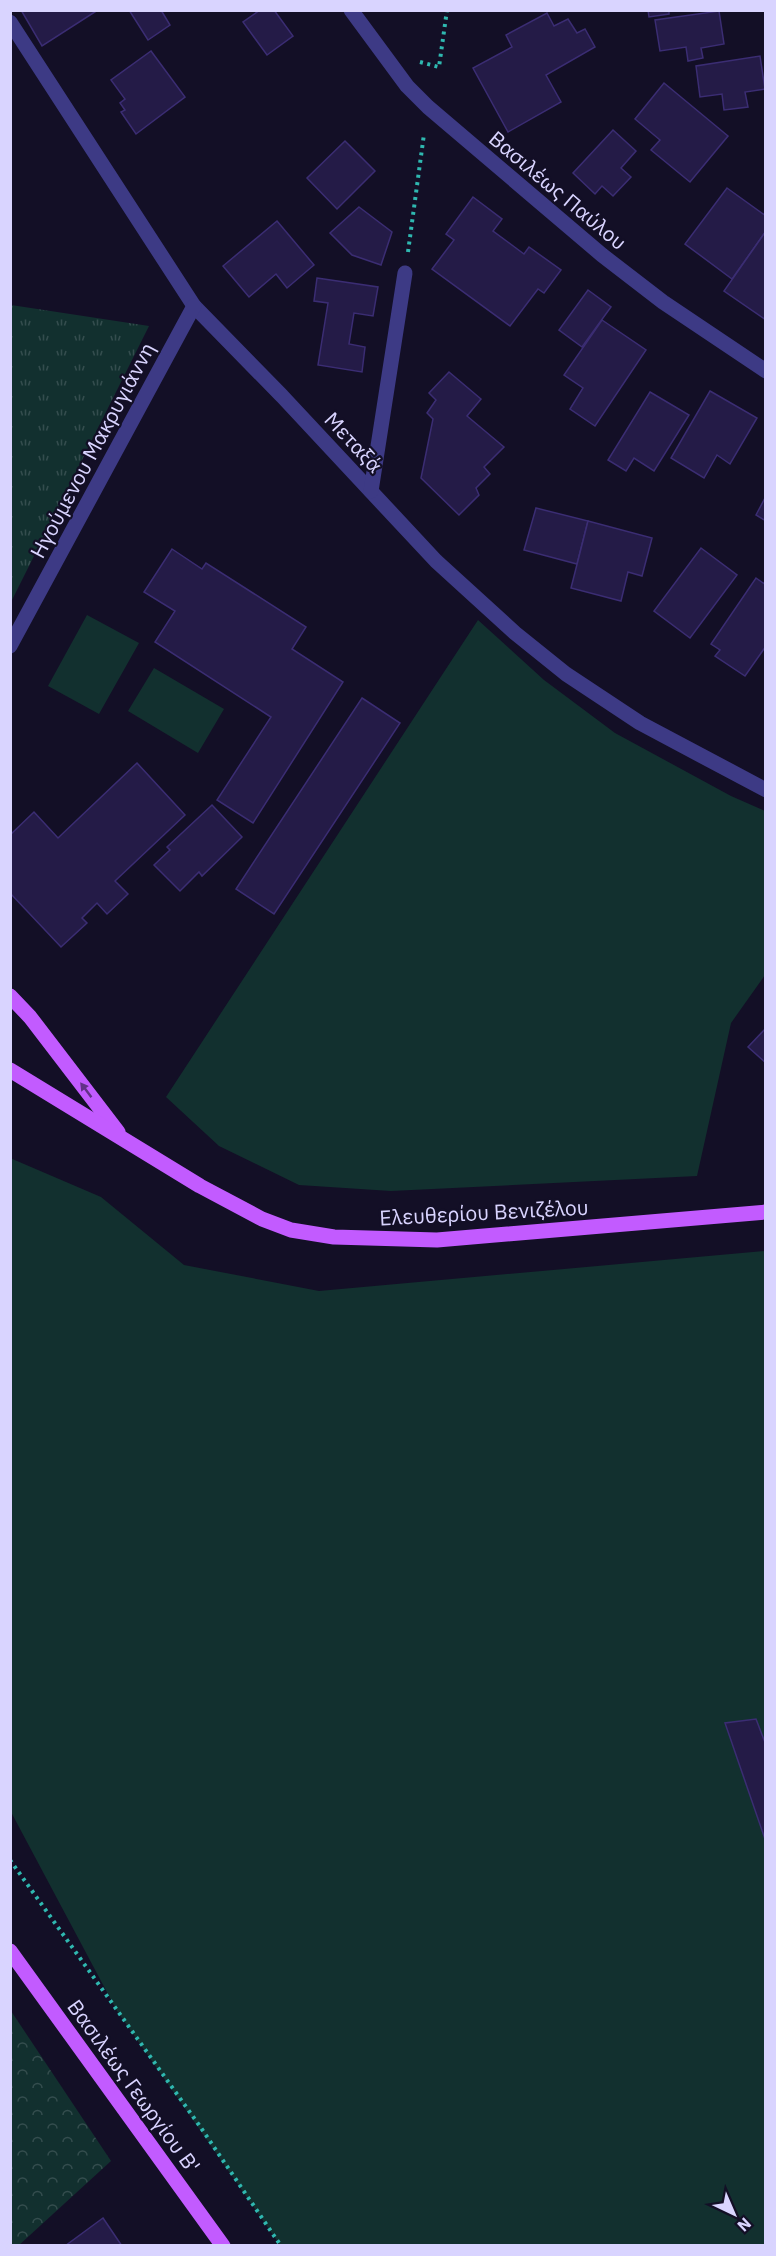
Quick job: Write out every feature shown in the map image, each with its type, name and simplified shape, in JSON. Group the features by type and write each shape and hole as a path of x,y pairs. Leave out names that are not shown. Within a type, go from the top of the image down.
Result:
{"main road":[{"name":"Ελευθερίου Βενιζέλου","path":"10,996 30,1017 122,1137"},
{"name":"Ελευθερίου Βενιζέλου","path":"10,1070 200,1186 262,1219 291,1230 334,1237 438,1240 765,1212"},
{"name":"Βασιλέως Γεωργίου Β'","path":"10,1951 223,2246"}],"street":[{"name":"Βασιλέως Παύλου","path":"351,10 406,86 428,107 602,255 663,302 765,371"},
{"name":"Μεταξά","path":"10,22 194,306 436,561 515,633 566,674 640,723 765,790"},
{"path":"371,491 405,273"},
{"name":"Ηγούμενου Μακρυγιάννη","path":"10,645 194,306"}],"path":[{"path":"417,61 440,67 447,10"},
{"path":"405,273 428,107"},
{"path":"10,1860 199,2125 281,2246"}],"green space":[{"path":"10,305 149,326 11,602"},
{"path":"87,615 139,643 99,714 48,686"},
{"path":"478,620 544,680 615,733 731,796 765,811 765,975 731,1023 697,1176 391,1191 299,1185 219,1146 166,1097"},
{"path":"154,668 224,709 198,753 128,711"},
{"path":"10,1158 101,1197 184,1265 319,1291 765,1251 765,2245 280,2245 117,2011 11,1812"},
{"path":"11,2011 111,2161 18,2246 10,2245"}],"building":[{"path":"21,10 98,10 42,46"},
{"path":"129,10 161,10 170,25 148,40"},
{"path":"260,10 274,10 293,36 267,55 243,22"},
{"path":"648,10 669,10 669,14 649,17"},
{"path":"719,11 724,44 701,48 703,58 688,61 686,47 660,51 655,20"},
{"path":"547,13 554,26 568,19 577,33 585,29 595,47 546,75 561,102 508,132 473,68 512,47 506,35"},
{"path":"151,51 185,97 136,134 121,112 125,110 120,103 125,99 111,80"},
{"path":"760,56 765,89 745,92 748,107 724,110 722,94 700,97 696,66"},
{"path":"664,83 728,136 690,182 651,150 660,140 635,119"},
{"path":"613,130 636,151 621,168 631,177 613,196 602,186 595,194 573,173"},
{"path":"345,141 375,171 337,209 307,178"},
{"path":"727,188 766,216 766,231 732,279 685,244"},
{"path":"473,197 502,219 493,231 524,254 529,247 561,270 544,293 538,289 510,326 432,269 454,240 446,234"},
{"path":"359,207 392,232 381,265 352,255 330,233"},
{"path":"277,221 314,265 287,288 276,274 249,297 223,266"},
{"path":"766,231 766,320 724,291"},
{"path":"317,278 378,287 373,316 354,313 349,344 365,347 362,372 318,365 328,303 314,301"},
{"path":"588,290 611,307 582,347 559,330"},
{"path":"602,320 646,350 595,426 570,409 583,388 564,375"},
{"path":"449,372 481,399 467,416 504,447 484,467 490,474 476,488 479,495 459,515 421,478 433,419 427,413 436,400 429,393"},
{"path":"710,391 757,418 730,464 717,455 704,478 671,458"},
{"path":"650,392 689,415 654,471 634,458 626,471 608,460"},
{"path":"766,496 766,521 756,515"},
{"path":"536,508 588,521 577,564 524,550"},
{"path":"588,521 652,538 642,576 628,572 621,601 571,588"},
{"path":"701,548 737,575 690,638 654,611"},
{"path":"172,549 202,569 206,563 306,627 292,649 343,682 253,823 217,800 271,717 155,642 175,611 144,592"},
{"path":"756,578 766,585 766,646 745,676 715,656 720,650 711,644"},
{"path":"362,698 400,723 274,914 236,889"},
{"path":"137,763 185,815 115,881 128,894 107,914 97,903 82,918 87,923 61,947 10,893 10,835 34,812 58,838"},
{"path":"212,805 242,837 202,876 199,872 180,891 154,865 170,850 167,847"},
{"path":"766,1028 766,1063 748,1047"},
{"path":"756,1719 766,1745 766,1842 725,1723"},
{"path":"103,2218 122,2246 65,2246"}]}
